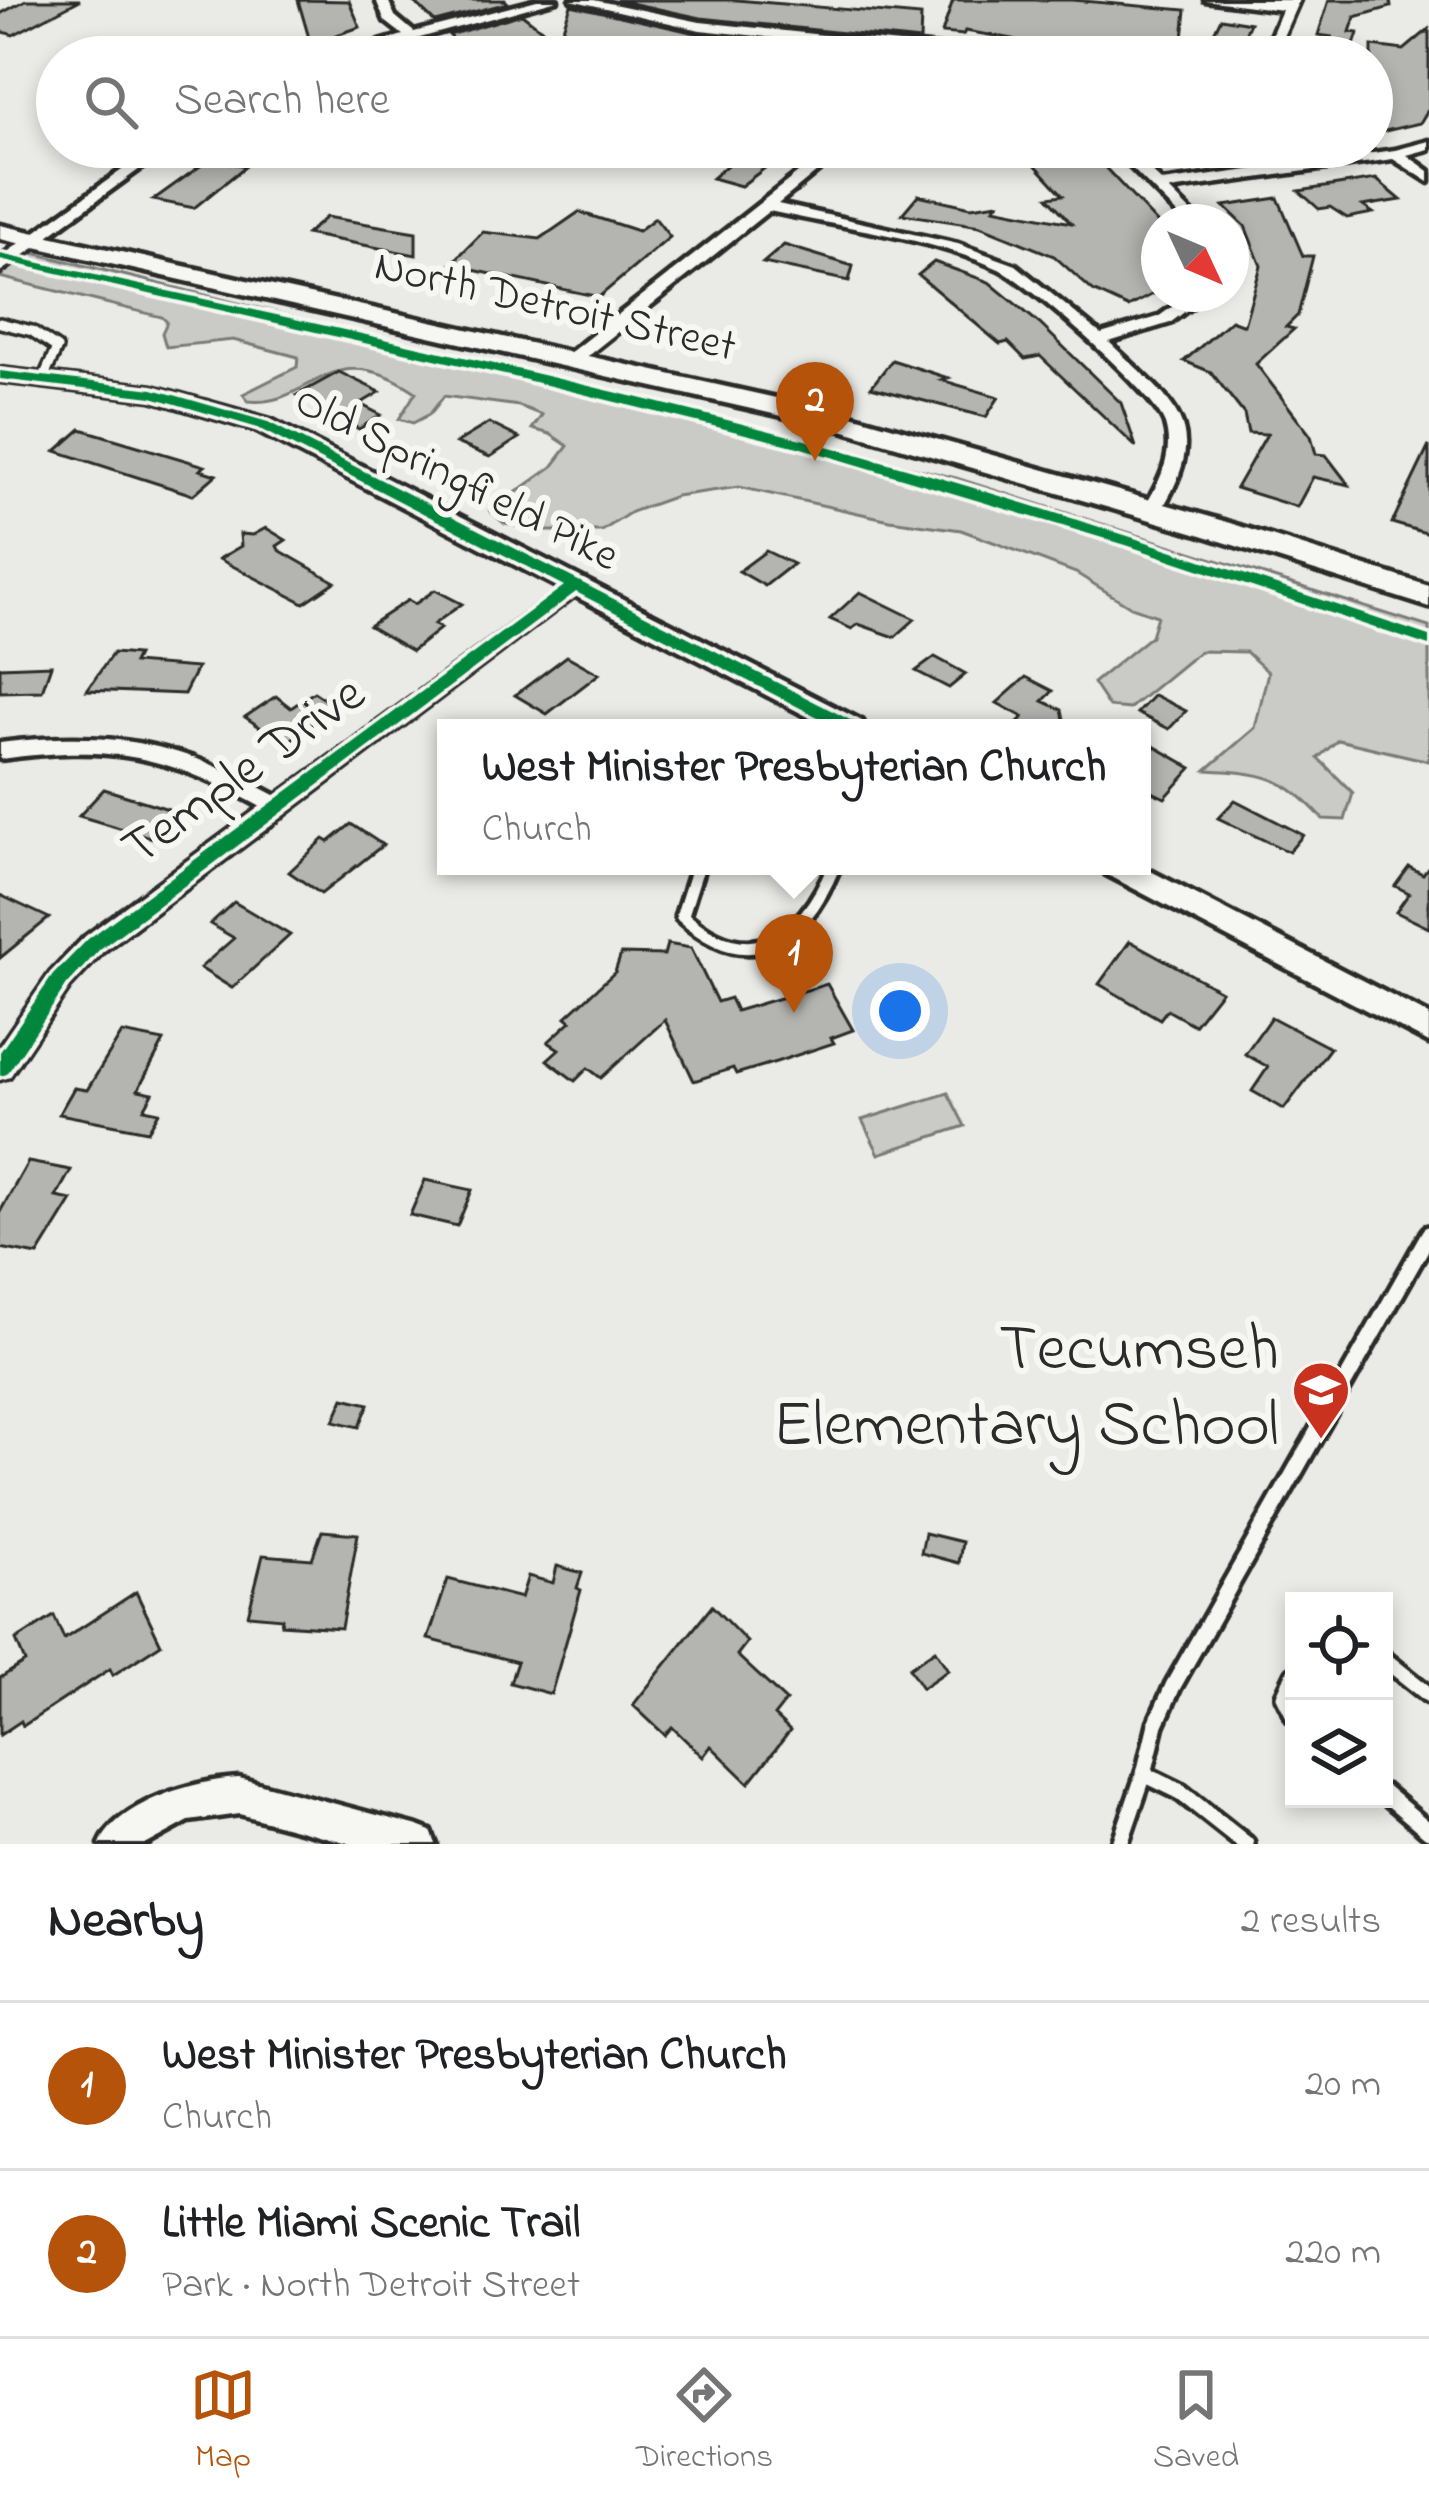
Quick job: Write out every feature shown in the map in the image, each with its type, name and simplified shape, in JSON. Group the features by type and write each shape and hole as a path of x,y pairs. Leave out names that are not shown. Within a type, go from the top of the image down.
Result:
{"highway":[{"name":"North Detroit Street","path":"0,232 838,420 1152,510 1429,597"}],"street":[{"path":"382,0 389,18 410,35"},
{"path":"407,36 551,0"},
{"path":"577,0 700,26 784,36"},
{"path":"1211,0 1292,3 1277,36"},
{"path":"1393,154 1429,145"},
{"path":"1396,154 1429,178"},
{"path":"0,266 134,168"},
{"path":"574,358 814,168"},
{"path":"1140,168 1176,204"},
{"path":"1159,187 1295,168"},
{"path":"766,206 987,257 1030,280 1156,393 1176,424 1178,461 1152,510"},
{"path":"1098,340 1164,320 1175,312"},
{"name":"Old Springfield Pike","path":"0,375 153,393 263,425 835,719"},
{"name":"Temple Drive","path":"0,1068 60,980 94,944 577,584"},
{"path":"0,751 82,743 159,752 210,767 277,806"},
{"path":"1133,875 1429,1030"},
{"path":"118,1844 143,1823 187,1802 221,1795 418,1844"}],"lane":[{"path":"0,323 32,332 57,348 50,379"},
{"path":"695,875 682,916 705,942 746,950 781,940 812,914 830,875"},
{"path":"1120,1844 1156,1724 1173,1686 1429,1234"},
{"path":"1393,1666 1429,1695"},
{"path":"1144,1774 1179,1790 1246,1844"},
{"path":"1393,1801 1429,1831"}],"shaded area":[{"path":"21,250 956,478 1429,627 1429,761 1338,740 1318,758 1353,793 1345,820 1323,819 1296,793 1271,779 1206,770 1255,728 1268,672 1246,652 1200,651 1129,709 1109,707 1093,683 1151,636 1157,616 1131,607 1076,573 961,530 890,520 739,487 676,496 631,512 602,531 547,531 505,524 490,511 552,467 568,446 532,429 542,415 519,406 444,396 430,414 413,423 399,419 416,392 362,370 341,371 270,400 248,401 243,394 297,367 298,357 233,340 166,347 162,333 167,322 162,317 0,277 0,252 13,256"},
{"path":"948,1093 965,1126 879,1154 862,1120"}],"building":[{"path":"26,0 80,0 13,35 0,31 0,14"},
{"path":"298,0 349,1 360,27 334,36 308,36"},
{"path":"412,0 505,0 508,3 435,22"},
{"path":"616,0 737,0 921,16 920,36 872,36 701,18"},
{"path":"953,0 1072,0 1186,10 1183,36 942,33"},
{"path":"1329,0 1390,0 1391,7 1355,17 1350,32 1357,36 1318,35"},
{"path":"571,5 719,36 560,36"},
{"path":"522,14 550,36 450,36"},
{"path":"1221,18 1250,23 1244,36 1212,36"},
{"path":"1429,29 1429,108 1420,123 1393,129 1393,49 1404,50"},
{"path":"197,168 244,168 194,208 153,200"},
{"path":"724,168 765,168 741,186 712,178"},
{"path":"1038,168 1106,168 1141,206 1141,300 1128,307 1093,291 1054,256 980,226 902,214 918,195 971,207 998,203 994,208 1071,223 1048,197 1063,195"},
{"path":"1376,179 1401,200 1363,206 1373,213 1347,218 1330,207 1319,209 1299,191"},
{"path":"1278,198 1303,256 1313,256 1298,315 1286,327 1294,329 1256,364 1311,436 1316,454 1326,455 1349,485 1313,477 1297,507 1236,488 1267,434 1248,433 1244,414 1211,372 1184,361 1231,320 1244,325 1249,312 1261,266 1249,236 1249,204 1238,204"},
{"path":"579,212 638,231 655,218 670,237 599,297 450,265 483,232 540,239"},
{"path":"326,217 416,232 416,255 306,234"},
{"path":"784,245 853,266 849,281 763,263"},
{"path":"934,262 989,282 1040,324 1121,403 1136,447 1040,356 1025,359 1008,342 1000,344 918,275"},
{"path":"892,360 999,397 986,417 871,387"},
{"path":"339,372 380,392 360,404 381,415 359,429 297,395"},
{"path":"489,423 519,438 490,457 456,443"},
{"path":"81,429 205,466 200,470 216,475 193,495 56,451"},
{"path":"1429,446 1429,534 1392,523"},
{"path":"266,528 286,540 277,546 279,550 335,582 304,603 219,559 241,546 240,534 253,535"},
{"path":"766,551 793,564 765,586 739,571"},
{"path":"435,590 462,604 434,624 441,628 412,651 369,626 408,600 415,604"},
{"path":"860,592 915,619 895,637 858,624 852,629 830,619"},
{"path":"113,653 137,655 133,663 197,668 184,694 87,690"},
{"path":"567,656 599,674 547,714 515,695"},
{"path":"935,657 966,674 949,688 916,671"},
{"path":"51,665 42,691 0,692 0,667"},
{"path":"1026,677 1053,691 1043,701 1062,710 1064,719 1021,719 997,703"},
{"path":"314,692 336,707 285,744 245,717 276,696 291,708"},
{"path":"1154,695 1186,711 1169,729 1137,713"},
{"path":"1151,746 1192,768 1165,798 1151,791"},
{"path":"104,789 175,811 153,838 79,816"},
{"path":"1235,800 1303,835 1289,852 1218,818"},
{"path":"351,824 383,845 321,894 289,872 324,839 329,842"},
{"path":"1429,866 1429,928 1396,912 1409,893 1395,886 1409,867 1423,874"},
{"path":"0,895 49,918 0,958"},
{"path":"234,902 290,935 232,988 200,968 234,938 210,924"},
{"path":"1130,941 1221,991 1194,1025 1167,1010 1160,1019 1099,984"},
{"path":"667,944 691,948 717,1002 730,998 736,1011 827,984 853,1030 831,1038 834,1043 776,1062 736,1074 733,1068 694,1081 665,1020 601,1078 588,1068 575,1081 547,1060 559,1049 548,1042 571,1021 566,1017 615,972 621,954 664,955"},
{"path":"1271,1017 1330,1048 1284,1109 1252,1091 1268,1067 1245,1054"},
{"path":"122,1033 164,1041 138,1090 153,1093 144,1109 159,1112 148,1131 59,1114 74,1088 87,1090"},
{"path":"28,1162 71,1170 56,1197 72,1200 38,1255 0,1248 0,1212"},
{"path":"425,1180 472,1190 457,1226 410,1215"},
{"path":"344,1398 369,1404 359,1427 334,1421"},
{"path":"322,1531 358,1534 341,1628 281,1624 282,1618 248,1615 263,1555 312,1559"},
{"path":"925,1533 962,1542 959,1563 921,1553"},
{"path":"557,1566 582,1573 551,1694 510,1683 517,1662 428,1639 448,1579 521,1598 528,1576 553,1583"},
{"path":"136,1592 161,1644 0,1735 0,1678 25,1662 16,1640 54,1616 64,1639"},
{"path":"712,1606 747,1642 737,1655 786,1701 774,1716 790,1731 749,1783 711,1746 703,1757 672,1727 665,1735 633,1705"},
{"path":"935,1650 948,1670 922,1688 909,1668"}],"cycle path":[{"path":"0,257 803,444 1131,542 1429,641"},
{"path":"0,375 153,393 263,425 835,719"},
{"path":"0,1068 60,980 94,944 577,584"}],"place":[{"name":"Little Miami Scenic Trail","path":"815,461"},
{"name":"West Minister Presbyterian Church","path":"794,1013"},
{"name":"Tecumseh Elementary School","path":"1321,1441"}]}
